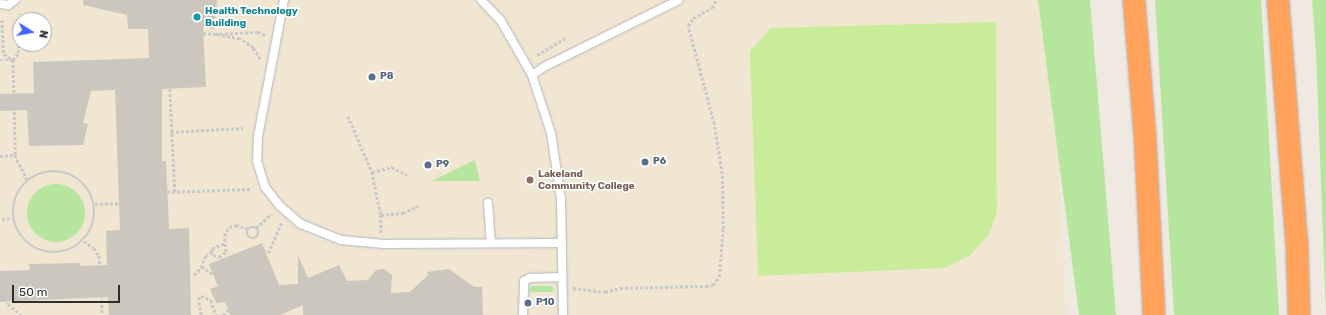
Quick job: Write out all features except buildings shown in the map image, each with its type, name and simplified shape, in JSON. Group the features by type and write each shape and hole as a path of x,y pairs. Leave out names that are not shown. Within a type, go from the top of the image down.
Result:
{"highway":[{"path":"1126,0 1139,75"},
{"path":"1134,0 1145,137 1154,315"},
{"path":"1278,0 1294,201 1299,315"}],"lane":[{"path":"0,4 8,5 15,0"},
{"path":"284,0 271,77 258,136 257,161 266,188 280,206 301,224 341,240 381,244 491,242 562,243"},
{"path":"481,0 501,21 532,76 551,133 557,165 562,243 563,315"},
{"path":"532,76 546,66 679,0"},
{"path":"488,203 491,242"},
{"path":"523,315 524,281 530,278 562,277"}],"path":[{"path":"573,288 605,292 620,288 706,286 713,285 720,277 723,229 722,174 713,117 688,26 693,18 712,8 716,0"},
{"path":"2,20 4,54 13,60"},
{"path":"198,32 240,39 253,48 260,59"},
{"path":"215,34 258,32 265,35"},
{"path":"537,55 565,38"},
{"path":"14,93 13,60 18,52"},
{"path":"0,60 13,60"},
{"path":"170,89 175,192"},
{"path":"14,110 15,155 28,180"},
{"path":"348,116 372,172 381,215 381,236"},
{"path":"171,132 243,128"},
{"path":"0,156 15,155"},
{"path":"372,172 392,167 408,175"},
{"path":"54,170 68,173 85,185 95,204 95,217 84,241 61,253 42,251 25,242 13,218 16,197 28,180 40,172 54,170"},
{"path":"167,192 250,189"},
{"path":"95,204 119,203"},
{"path":"381,215 403,213 418,206"},
{"path":"212,252 215,256 223,255 227,250 224,244 229,227 236,225 249,229 256,228 271,214"},
{"path":"2,219 13,218"},
{"path":"268,253 282,222"},
{"path":"249,229 248,236 255,238 259,233 256,228"},
{"path":"84,241 94,248 99,256 100,272"},
{"path":"194,275 202,266 206,256 212,252 215,247 224,244"},
{"path":"202,266 214,275"},
{"path":"102,290 102,315"},
{"path":"8,293 8,304 21,315"},
{"path":"201,315 198,299 201,296 211,300 216,315"},
{"path":"223,315 228,310"}],"shaded area":[{"name":"Lakeland Community College","path":"0,0 1051,0 1066,315 0,315"}],"green space":[{"path":"1038,0 1090,0 1116,315 1079,315"},
{"path":"1155,0 1261,0 1279,315 1174,315"},
{"path":"1312,0 1326,0 1326,315 1316,52"},
{"path":"996,22 997,213 988,236 969,256 944,268 758,276 750,51 771,28"},
{"path":"475,160 480,181 432,181"},
{"path":"56,184 72,189 80,197 85,213 80,229 72,237 56,242 40,237 32,229 27,213 32,197 40,189"},
{"path":"531,286 551,286 554,289 552,292 531,292 529,290"}],"place":[{"name":"Health Technology Building","path":"197,17"},
{"name":"P8","path":"372,77"},
{"name":"P6","path":"645,162"},
{"name":"P9","path":"428,165"},
{"name":"Lakeland Community College","path":"530,180"},
{"name":"P10","path":"528,303"}]}
